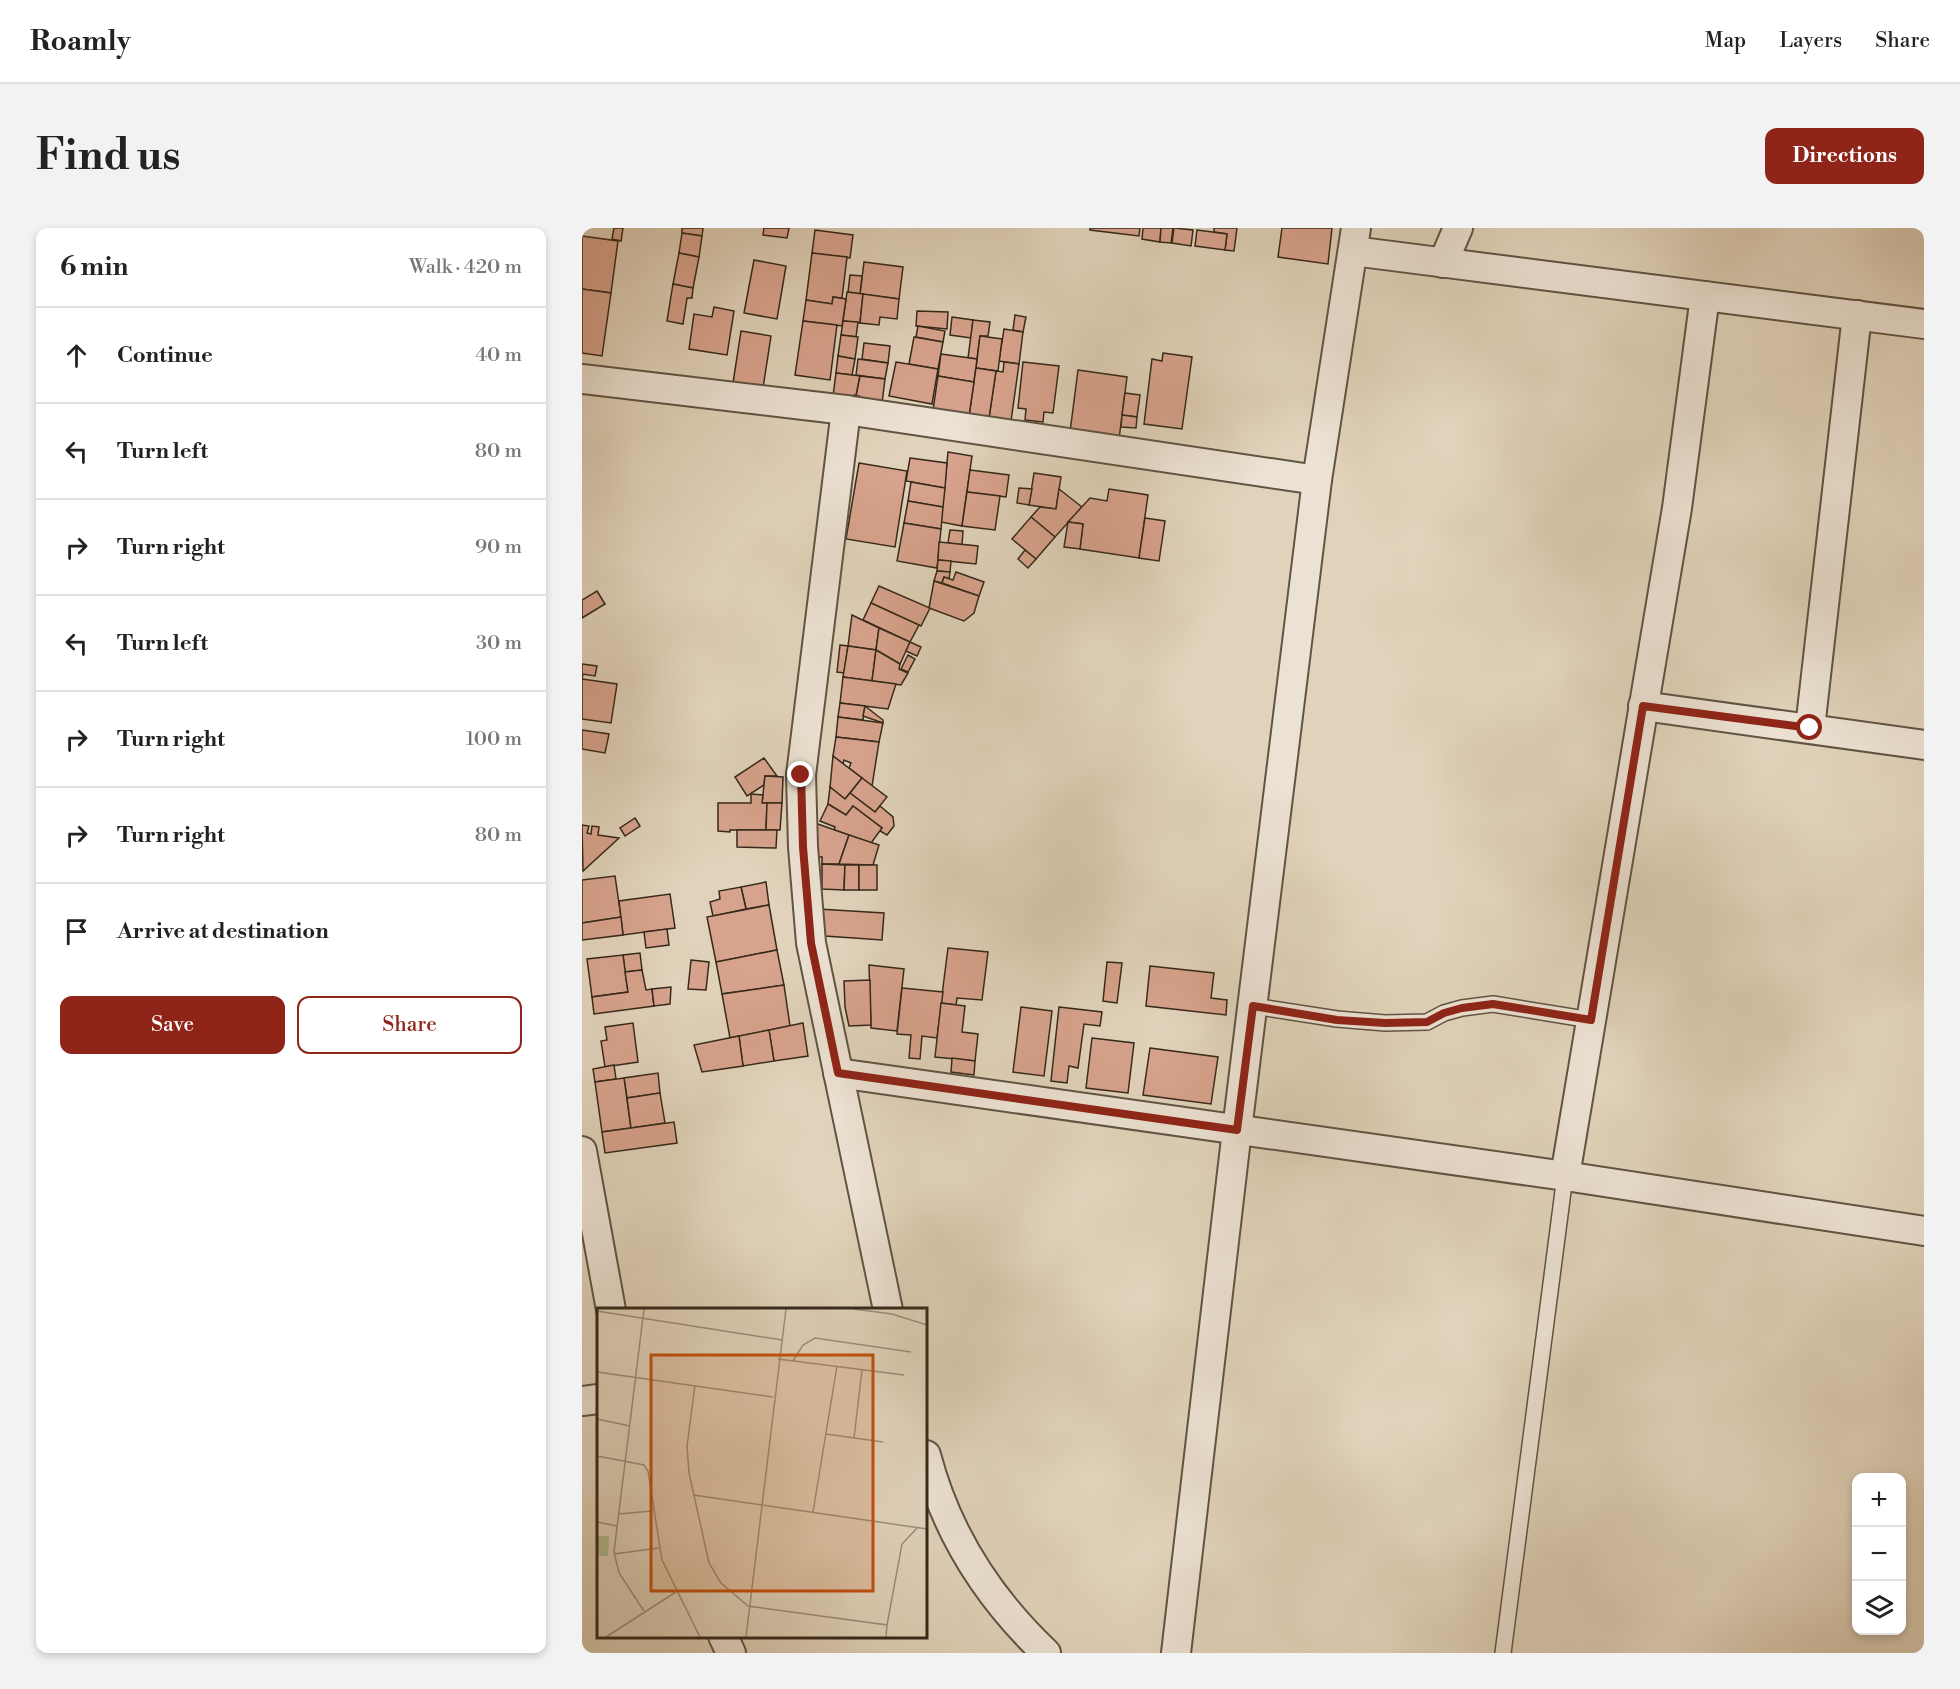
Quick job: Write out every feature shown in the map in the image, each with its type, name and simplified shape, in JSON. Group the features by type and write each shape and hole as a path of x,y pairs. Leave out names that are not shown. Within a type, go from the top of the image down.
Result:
{"street":[{"path":"1443,263 1458,228"},
{"path":"1176,1653 1237,1130 1317,480 1355,240 1443,263 1924,324"},
{"path":"1564,1176 1677,508 1706,296"},
{"path":"1810,728 1857,315"},
{"path":"582,379 846,410 1317,480"},
{"path":"846,410 801,775 803,847 811,943 888,1308"},
{"path":"1643,706 1924,745"},
{"path":"838,1073 1564,1176 1924,1231"},
{"path":"583,1162 611,1308"},
{"path":"582,1401 597,1399"},
{"path":"927,1459 934,1487 963,1549 1003,1607 1046,1653"},
{"path":"724,1638 731,1653"}],"lane":[{"path":"1253,1006 1337,1020 1385,1023 1427,1022 1444,1013 1462,1008 1493,1004 1591,1020"},
{"path":"1503,1653 1564,1176"}],"building":[{"path":"614,228 623,228 621,241 612,239"},
{"path":"682,228 703,228 702,236 682,233"},
{"path":"764,228 789,228 787,238 763,235"},
{"path":"1090,228 1140,228 1139,236 1090,230"},
{"path":"1143,228 1161,228 1160,242 1142,239"},
{"path":"1161,228 1173,228 1171,243 1160,242"},
{"path":"1174,228 1193,230 1191,246 1172,243"},
{"path":"1214,228 1237,228 1234,251 1225,250 1227,234 1214,232"},
{"path":"1282,228 1332,228 1328,264 1278,257"},
{"path":"815,230 853,235 850,258 812,253"},
{"path":"1197,230 1227,234 1225,250 1195,246"},
{"path":"682,233 702,236 699,257 679,253"},
{"path":"582,236 618,241 611,293 582,289"},
{"path":"679,253 699,257 693,288 673,284"},
{"path":"812,253 847,257 842,298 833,297 832,304 806,300"},
{"path":"754,260 786,266 777,319 744,313"},
{"path":"864,262 903,267 899,299 860,294"},
{"path":"850,275 862,276 860,294 848,292"},
{"path":"673,284 693,288 692,298 687,298 683,324 667,321"},
{"path":"582,289 611,293 602,356 582,353"},
{"path":"847,292 863,294 860,323 843,321"},
{"path":"863,294 899,299 897,319 880,317 879,325 860,323"},
{"path":"833,297 846,299 842,326 803,321 806,300 832,304"},
{"path":"714,307 734,311 727,355 689,349 694,314 712,317"},
{"path":"917,311 948,312 947,329 916,326"},
{"path":"1015,315 1026,317 1023,332 1013,330"},
{"path":"952,317 973,320 971,338 950,335"},
{"path":"973,320 990,322 988,336 980,336 977,359 968,358"},
{"path":"803,321 837,325 830,380 795,375"},
{"path":"843,321 858,322 856,337 841,335"},
{"path":"918,326 945,331 943,342 916,337"},
{"path":"1004,329 1023,332 1019,364 999,361"},
{"path":"741,331 771,336 763,388 733,383"},
{"path":"841,335 858,337 855,359 838,356"},
{"path":"980,336 1002,339 998,371 976,368"},
{"path":"914,337 943,342 938,369 909,364"},
{"path":"864,343 890,346 888,363 862,359"},
{"path":"1163,353 1192,357 1182,429 1144,424 1152,359 1162,361"},
{"path":"941,354 977,359 974,382 938,376"},
{"path":"838,356 855,359 852,375 836,373"},
{"path":"858,359 888,363 885,379 856,375"},
{"path":"896,362 938,369 932,404 889,396"},
{"path":"1004,362 1019,364 1011,421 989,418 996,371 1003,372"},
{"path":"1023,362 1059,366 1053,413 1044,412 1043,422 1025,420 1026,409 1018,408"},
{"path":"976,368 996,371 989,418 969,416"},
{"path":"1078,370 1127,377 1119,439 1070,432"},
{"path":"836,373 860,376 856,396 854,395 853,399 833,396"},
{"path":"860,376 885,379 882,403 858,400 859,396 856,396"},
{"path":"938,376 974,382 969,416 933,410"},
{"path":"1125,393 1140,395 1137,417 1122,415"},
{"path":"1122,415 1137,417 1136,428 1121,427"},
{"path":"948,452 972,456 962,526 941,522"},
{"path":"910,458 947,463 945,488 906,481"},
{"path":"859,463 907,471 895,547 846,539"},
{"path":"970,470 1009,475 1006,497 967,492"},
{"path":"1034,473 1061,477 1056,509 1029,505"},
{"path":"911,482 945,488 943,507 908,501"},
{"path":"1019,488 1032,489 1029,505 1017,503"},
{"path":"1059,489 1082,507 1055,537 1031,517 1040,507 1056,509"},
{"path":"1109,489 1148,495 1139,558 1080,549 1083,524 1068,522 1090,498 1107,501"},
{"path":"967,492 1000,496 995,530 962,526"},
{"path":"908,501 943,507 941,529 904,523"},
{"path":"1031,517 1055,537 1036,559 1012,539"},
{"path":"1145,518 1165,521 1159,561 1139,558"},
{"path":"1068,522 1083,524 1080,549 1064,547"},
{"path":"904,523 941,529 937,568 897,561"},
{"path":"950,530 963,531 962,545 948,543"},
{"path":"939,542 978,546 976,564 938,560"},
{"path":"1025,550 1036,559 1028,568 1018,559"},
{"path":"938,560 951,561 950,572 937,571"},
{"path":"937,571 950,572 949,579 944,577 942,583 934,581"},
{"path":"956,572 984,582 979,596 942,583 944,577 953,580"},
{"path":"934,581 979,596 974,613 964,621 929,608"},
{"path":"879,586 930,608 921,626 871,603"},
{"path":"597,591 605,604 582,618 582,600"},
{"path":"871,603 919,625 910,642 863,620"},
{"path":"852,615 879,628 876,650 848,646"},
{"path":"879,628 910,642 900,664 876,650"},
{"path":"910,642 921,647 917,656 906,651"},
{"path":"840,645 848,646 844,673 837,672"},
{"path":"848,646 876,650 872,681 843,677"},
{"path":"876,650 900,664 899,669 908,673 901,685 872,681"},
{"path":"908,655 915,659 908,672 901,669"},
{"path":"582,664 597,666 595,676 583,674 582,679"},
{"path":"843,677 896,684 888,709 840,703"},
{"path":"582,679 617,684 611,723 582,719"},
{"path":"840,703 865,706 863,720 838,717"},
{"path":"865,706 883,720 883,723 863,716"},
{"path":"838,717 883,723 879,742 836,737"},
{"path":"582,730 609,734 605,753 582,749"},
{"path":"836,737 879,742 872,786 849,768 851,763 844,760 843,764 833,756"},
{"path":"833,756 862,778 845,799 830,787"},
{"path":"764,758 777,776 765,776 764,785 747,796 735,777"},
{"path":"765,776 783,777 782,803 762,803"},
{"path":"862,778 887,797 875,812 850,793"},
{"path":"830,787 845,799 850,793 875,812 880,806 893,817 894,826 887,835 880,831 882,828 853,806 846,815 828,804"},
{"path":"751,794 763,795 762,803 767,803 766,830 718,831 718,803 751,803"},
{"path":"767,803 782,803 780,830 766,830"},
{"path":"828,804 846,815 853,806 882,828 871,843 834,830 835,827 820,821"},
{"path":"635,818 640,826 625,836 620,828"},
{"path":"815,823 849,835 839,864 822,864 822,857 814,857"},
{"path":"582,825 589,826 587,833 591,834 592,826 599,827 598,835 619,838 583,871"},
{"path":"737,830 777,830 776,848 737,847"},
{"path":"849,835 879,845 873,865 839,864"},
{"path":"822,864 845,865 844,890 822,889"},
{"path":"845,865 859,865 859,890 844,890"},
{"path":"859,865 877,865 877,890 859,890"},
{"path":"615,876 621,917 582,923 582,880"},
{"path":"766,882 769,905 746,909 741,887"},
{"path":"741,887 746,909 713,916 710,902 720,899 719,891"},
{"path":"670,894 675,928 623,935 619,901"},
{"path":"769,905 777,950 716,962 707,917"},
{"path":"818,909 884,913 882,940 825,936 818,925"},
{"path":"621,917 623,935 582,940 582,923"},
{"path":"667,929 669,945 646,948 644,932"},
{"path":"948,948 988,952 982,1000 957,998 956,1005 941,1003"},
{"path":"777,950 784,985 722,994 716,962"},
{"path":"640,953 642,970 625,972 623,955"},
{"path":"623,955 628,992 592,997 587,959"},
{"path":"691,960 709,962 706,990 688,989"},
{"path":"1107,962 1122,963 1117,1003 1103,1001"},
{"path":"869,965 904,969 897,1031 871,1028"},
{"path":"1150,966 1214,973 1211,998 1227,1000 1226,1015 1146,1006"},
{"path":"642,970 646,990 652,989 654,1006 594,1014 592,997 628,992 625,972"},
{"path":"870,980 871,1025 849,1026 845,1007 844,981"},
{"path":"784,985 790,1026 730,1038 722,994"},
{"path":"671,987 670,1004 654,1006 652,989"},
{"path":"902,988 943,992 937,1038 922,1036 920,1059 909,1058 911,1035 897,1034"},
{"path":"941,1003 965,1006 962,1032 978,1034 975,1061 935,1057"},
{"path":"1021,1007 1052,1011 1044,1076 1013,1072"},
{"path":"1059,1007 1102,1012 1100,1026 1084,1024 1078,1068 1069,1066 1067,1083 1051,1081"},
{"path":"633,1023 638,1062 605,1067 601,1041 607,1040 605,1027"},
{"path":"803,1023 808,1056 774,1061 769,1030"},
{"path":"769,1030 774,1061 743,1066 739,1036"},
{"path":"739,1036 743,1066 702,1072 694,1045"},
{"path":"1092,1038 1134,1043 1128,1093 1086,1088"},
{"path":"1150,1048 1218,1057 1211,1104 1143,1095"},
{"path":"952,1058 975,1061 974,1075 951,1072"},
{"path":"614,1065 616,1079 595,1082 593,1069"},
{"path":"658,1073 660,1093 627,1098 624,1078"},
{"path":"624,1078 631,1128 602,1132 595,1082"},
{"path":"660,1093 665,1123 631,1128 627,1098"},
{"path":"674,1122 677,1143 605,1153 602,1132"}],"route":[{"path":"801,775 803,847 811,943 838,1073 1237,1130 1253,1006 1337,1020 1385,1023 1427,1022 1444,1013 1462,1008 1493,1004 1591,1020 1643,706 1810,728"}]}
